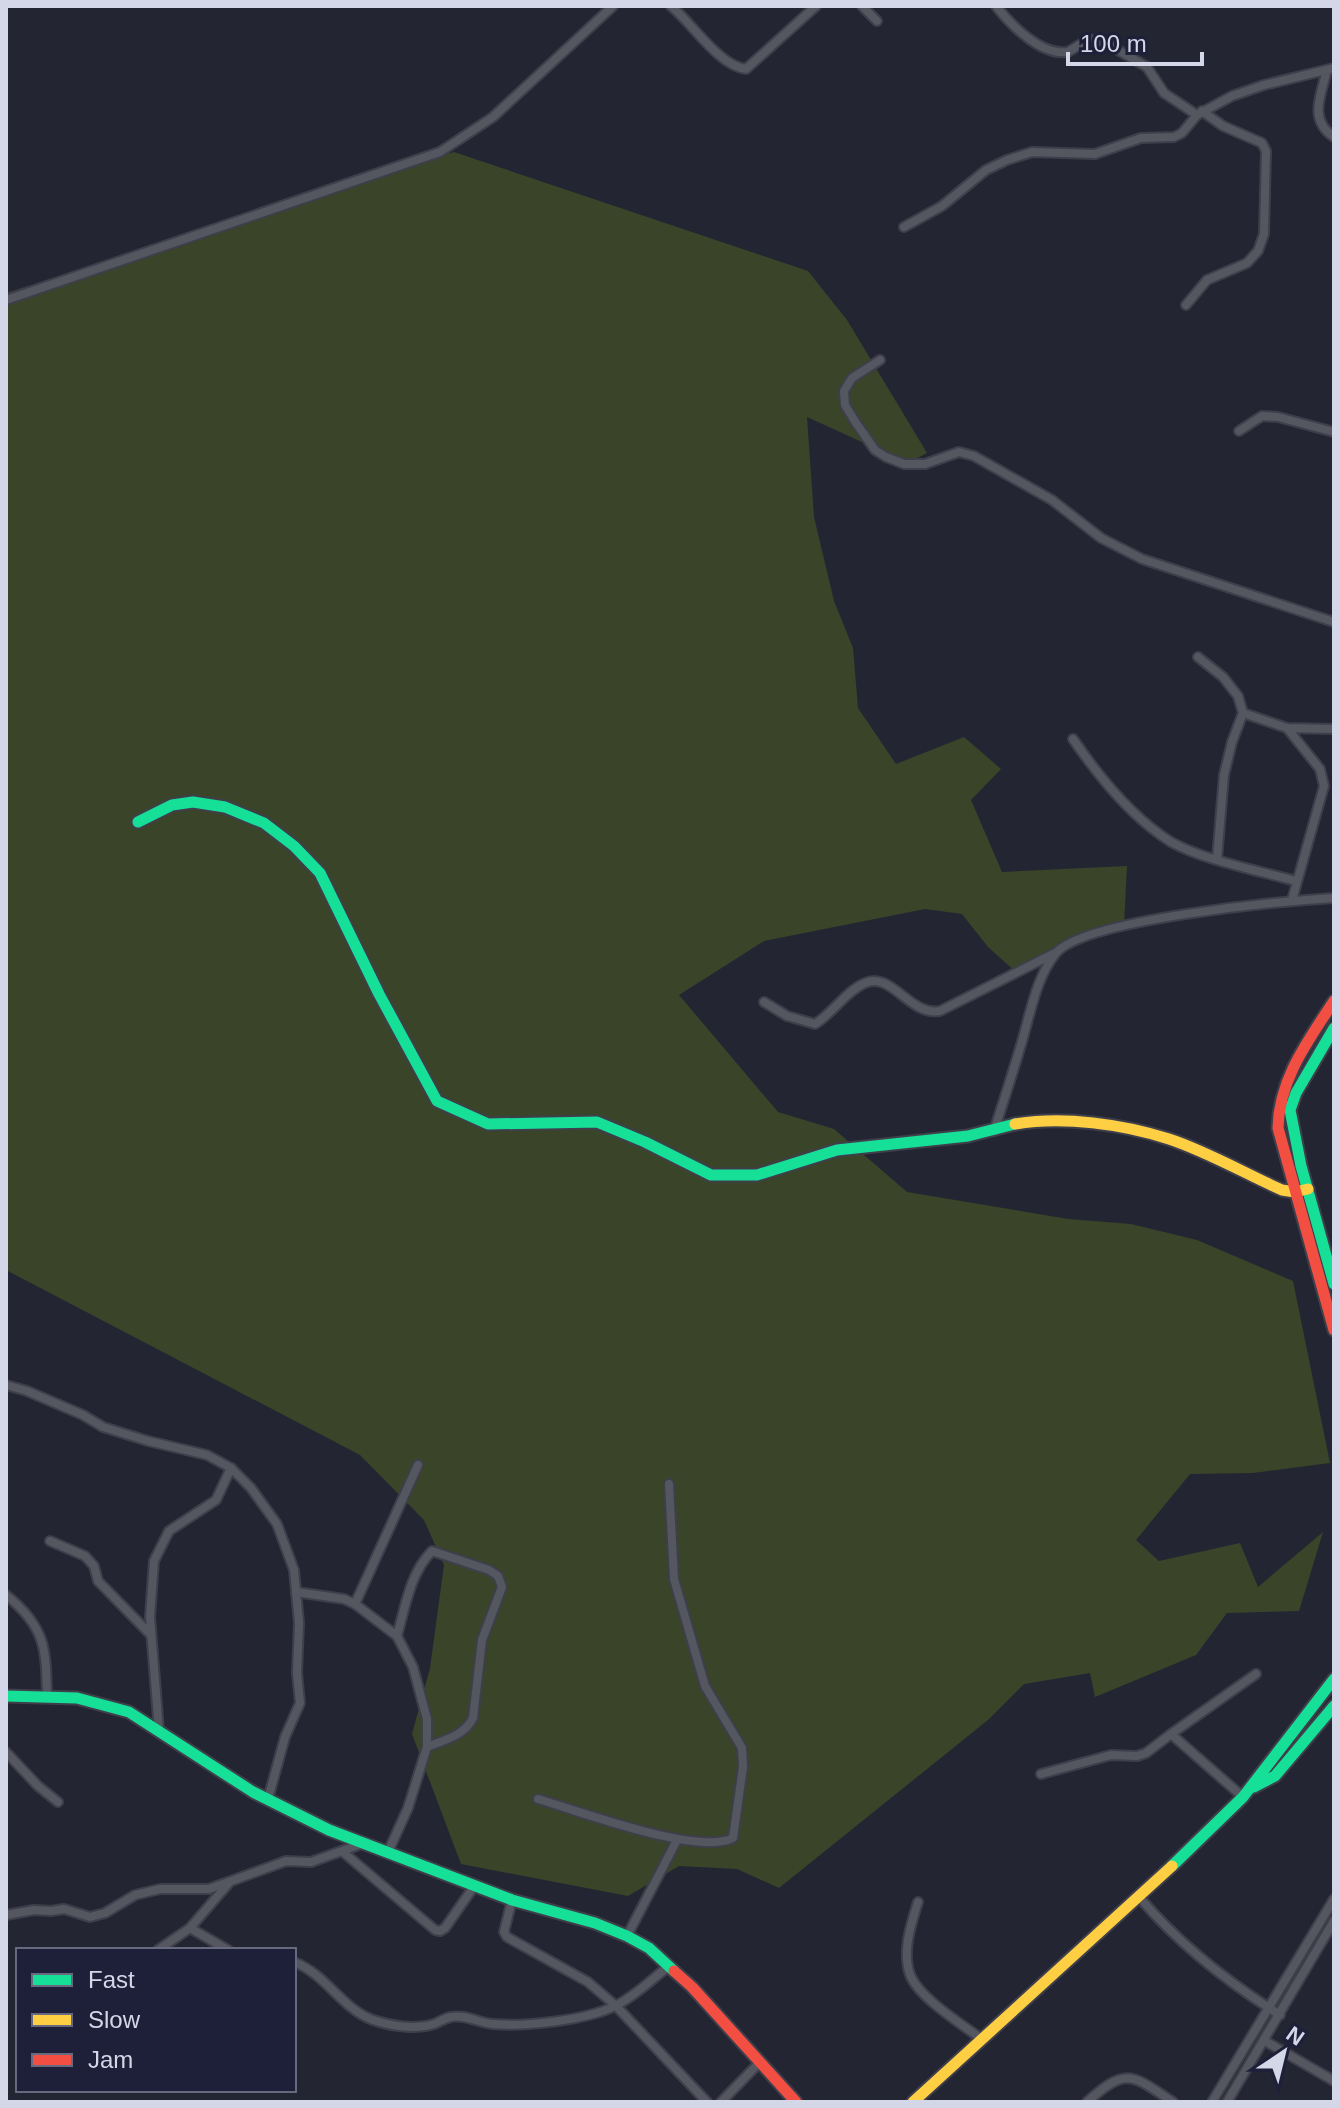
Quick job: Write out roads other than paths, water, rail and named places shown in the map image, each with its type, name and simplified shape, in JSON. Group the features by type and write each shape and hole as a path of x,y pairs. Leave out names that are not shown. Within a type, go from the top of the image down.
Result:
{"street":[{"path":"6,300 440,152 493,117 613,6"},
{"path":"671,6 688,20 721,58 736,68 746,69 816,6"},
{"path":"862,6 877,21"},
{"path":"996,6 1021,32 1051,50 1068,52 1084,40 1094,39 1130,56 1147,67 1164,93 1223,126 1262,143 1266,151 1264,234 1258,251 1247,263 1207,280 1186,305"},
{"path":"904,227 942,206 986,170 1007,160 1032,152 1095,154 1141,138 1174,137 1182,133 1200,113 1232,96 1330,69 1317,116 1325,131 1334,137"},
{"path":"880,360 852,378 844,391 845,405 856,423 875,450 886,457 904,464 925,464 959,452 974,456 1052,500 1101,538 1142,559 1334,622"},
{"path":"1239,431 1262,416 1278,417 1334,432"},
{"path":"1198,657 1223,677 1238,696 1243,713 1224,775 1217,859"},
{"path":"1243,713 1287,728 1334,729"},
{"path":"1287,728 1320,769 1324,786 1292,900"},
{"path":"1073,739 1097,774 1145,824 1174,843 1217,859 1296,881"},
{"path":"138,822 172,805 193,802 225,807 264,823 294,846 320,873 379,994 437,1101 488,1124 597,1122 711,1175 757,1175 837,1150 994,1131 1019,1123 1051,1120 1122,1128 1170,1139 1282,1190 1302,1190"},
{"path":"764,1002 787,1016 815,1024 831,1014 865,983 878,981 928,1013 940,1011 1082,939 1139,921 1292,900 1334,898"},
{"path":"994,1131 1038,986 1057,952"},
{"path":"1334,1001 1330,1024 1290,1110 1302,1190 1334,1329"},
{"path":"1302,1190 1278,1128 1278,1101 1289,1077 1330,1024"},
{"path":"1277,1114 1290,1110"},
{"path":"1317,1246 1334,1284"},
{"path":"6,1385 55,1403 103,1427 207,1455 231,1468 251,1488 277,1524 294,1570 300,1703 285,1737 268,1799"},
{"path":"355,1604 418,1465"},
{"path":"159,1731 151,1635 152,1577 159,1547 169,1531 216,1500 231,1468"},
{"path":"538,1799 677,1840 725,1842 733,1838 743,1767 742,1748 705,1686 674,1579 669,1484"},
{"path":"50,1541 85,1556 94,1566 98,1581 151,1635"},
{"path":"397,1636 412,1585 432,1551 489,1570 498,1576 502,1587 482,1640 473,1718 468,1728 427,1747"},
{"path":"296,1592 344,1599 355,1604 397,1636 413,1667 427,1719 427,1747 408,1808 388,1852"},
{"path":"6,1595 19,1605 46,1648 47,1697"},
{"path":"1041,1774 1111,1755 1137,1756 1146,1753 1256,1674"},
{"path":"1248,1793 1334,1679"},
{"path":"6,1696 77,1698 129,1712 268,1799 364,1843 512,1900 595,1923 627,1936 649,1948 669,1966 725,2022 796,2102"},
{"path":"913,2102 1140,1898 1248,1793 1275,1776 1334,1706"},
{"path":"1311,1709 1324,1718"},
{"path":"1171,1734 1248,1793"},
{"path":"6,1752 58,1802"},
{"path":"627,1936 677,1840"},
{"path":"6,1915 64,1909 90,1917 105,1913 135,1895 160,1889 209,1889 286,1861 311,1862 364,1843"},
{"path":"343,1852 435,1930 445,1928 475,1885"},
{"path":"161,1948 190,1928 228,1884"},
{"path":"1140,1898 1161,1923 1196,1954 1280,2015"},
{"path":"1212,2102 1334,1899"},
{"path":"512,1900 504,1932 507,1937 588,1982 616,2006 707,2102"},
{"path":"918,1902 911,1925 908,1954 911,1977 922,1992 983,2040"},
{"path":"1227,2102 1334,1921"},
{"path":"190,1928 225,1948"},
{"path":"296,1963 319,1976 356,2010 371,2019 409,2027 431,2025 451,2017 493,2024 557,2021 616,2006 669,1966"},
{"path":"1265,2041 1334,2081"},
{"path":"721,2102 760,2062"},
{"path":"1087,2102 1106,2085 1123,2077 1136,2078 1173,2102"},
{"path":"1227,2077 1239,2083"}]}
